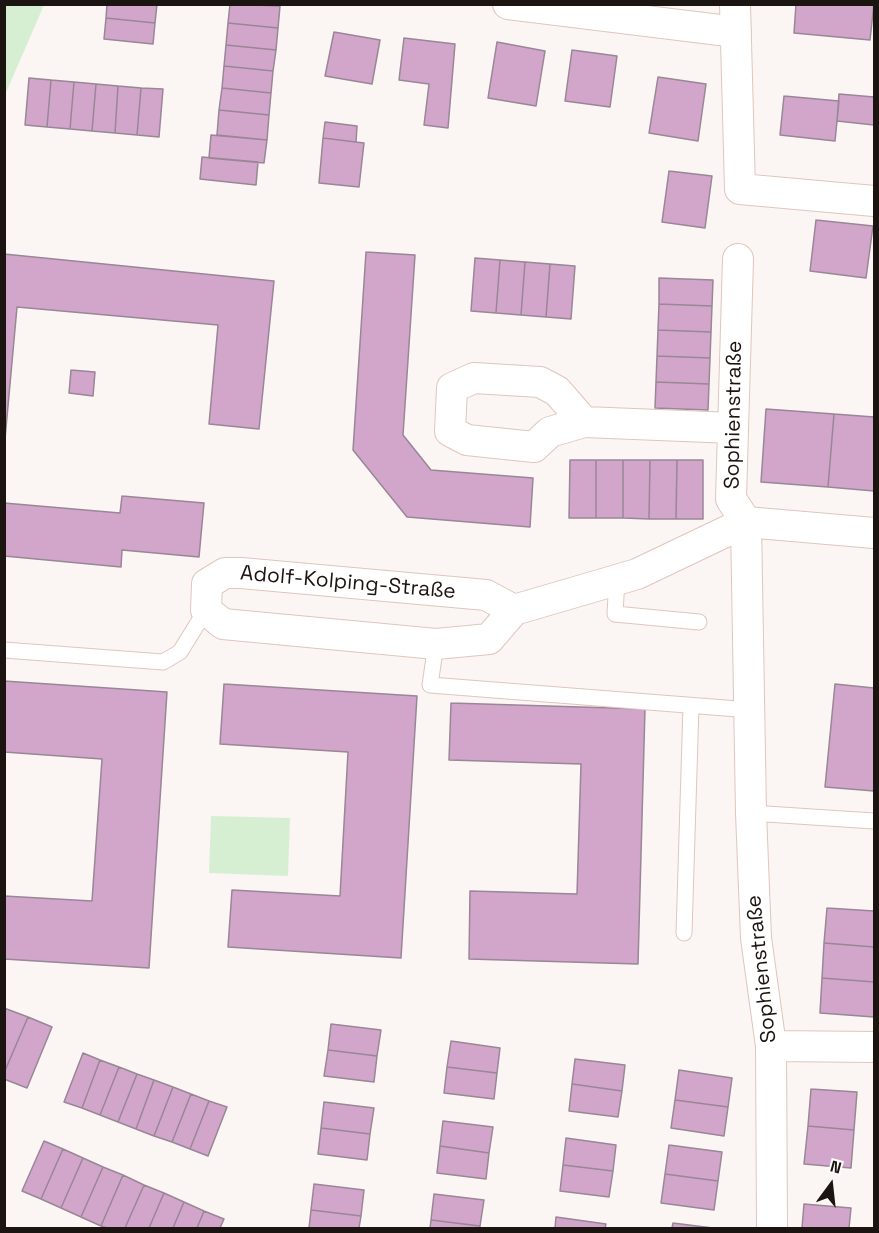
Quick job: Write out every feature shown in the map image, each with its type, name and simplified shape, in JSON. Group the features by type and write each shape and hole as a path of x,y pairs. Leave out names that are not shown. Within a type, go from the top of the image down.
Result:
{"street":[{"path":"508,4 735,18 740,189 874,201"},
{"name":"Sophienstraße","path":"738,259 731,499 746,522 751,813 756,938 771,1046 772,1228"},
{"path":"584,422 733,428"},
{"path":"207,610 223,624 436,644 489,639 514,610 617,578 638,574 746,522 874,533"},
{"name":"Adolf-Kolping-Straße","path":"207,610 207,584 225,573 486,595 514,610"},
{"path":"771,1046 874,1047"}],"lane":[{"path":"617,578 615,614 699,622"},
{"name":"Adolf-Kolping-Straße","path":"4,650 163,662 180,652 207,610"},
{"path":"436,644 430,686 751,710"},
{"path":"684,933 692,706"},
{"path":"751,813 874,821"}],"green space":[{"path":"4,5 44,5 5,95"},
{"path":"211,816 290,818 288,876 209,873"}],"building":[{"path":"107,4 157,4 155,23 106,18"},
{"path":"230,4 280,6 278,28 228,23"},
{"path":"796,4 874,4 870,40 794,33"},
{"path":"106,18 155,23 153,44 104,39"},
{"path":"228,23 278,28 276,50 226,45"},
{"path":"334,32 380,40 372,84 325,76"},
{"path":"404,38 455,44 448,128 424,125 429,84 399,80"},
{"path":"497,42 545,51 536,106 488,98"},
{"path":"226,45 276,50 273,71 224,66"},
{"path":"572,50 617,56 610,107 565,101"},
{"path":"224,66 273,71 271,93 222,88"},
{"path":"658,77 706,84 698,141 649,133"},
{"path":"29,78 51,80 47,127 25,125"},
{"path":"51,80 74,82 70,129 47,127"},
{"path":"74,82 96,84 92,131 70,129"},
{"path":"96,84 118,86 115,133 92,131"},
{"path":"118,86 141,88 137,135 115,133"},
{"path":"141,88 163,89 159,137 137,135"},
{"path":"222,88 271,93 269,115 219,110"},
{"path":"839,94 874,97 874,125 837,121"},
{"path":"784,96 839,101 835,141 780,135"},
{"path":"219,110 269,115 267,140 217,135"},
{"path":"325,122 357,126 356,142 323,138"},
{"path":"211,135 267,140 264,163 209,158"},
{"path":"323,138 364,143 359,187 319,183"},
{"path":"202,157 258,162 256,185 200,179"},
{"path":"669,171 712,176 705,228 662,222"},
{"path":"816,220 873,226 866,278 810,271"},
{"path":"366,252 415,255 403,435 431,470 533,478 530,527 407,517 353,450"},
{"path":"4,254 274,281 259,429 209,424 218,325 17,307 4,450"},
{"path":"475,258 500,260 496,313 471,311"},
{"path":"500,260 525,262 521,315 496,313"},
{"path":"525,262 550,264 546,317 521,315"},
{"path":"550,264 575,266 571,319 546,317"},
{"path":"659,278 713,280 712,306 659,304"},
{"path":"659,304 712,306 711,332 658,330"},
{"path":"658,330 711,332 710,358 657,356"},
{"path":"657,356 710,358 709,384 656,382"},
{"path":"71,370 95,372 93,396 69,393"},
{"path":"656,382 709,384 708,410 655,408"},
{"path":"766,409 834,414 828,487 761,482"},
{"path":"834,414 874,417 874,491 828,487"},
{"path":"570,460 596,460 596,518 569,518"},
{"path":"596,460 623,460 623,518 596,518"},
{"path":"623,460 650,460 649,519 623,518"},
{"path":"650,460 677,460 676,519 649,519"},
{"path":"677,460 703,460 703,519 676,519"},
{"path":"122,496 204,503 199,557 122,550 121,567 4,556 4,503 120,513"},
{"path":"4,681 167,692 149,968 4,959 4,896 92,901 102,759 4,752"},
{"path":"224,684 417,696 401,958 228,947 232,890 340,896 348,752 220,744"},
{"path":"835,684 874,688 874,791 825,787"},
{"path":"451,703 645,709 638,964 469,959 470,891 577,894 581,764 449,760"},
{"path":"827,908 874,911 874,947 824,943"},
{"path":"824,943 874,947 874,982 822,978"},
{"path":"822,978 874,982 874,1017 820,1013"},
{"path":"4,1008 28,1017 4,1073"},
{"path":"28,1017 52,1027 27,1088 4,1079 4,1073"},
{"path":"331,1024 381,1030 377,1056 328,1050"},
{"path":"451,1041 500,1048 497,1073 447,1067"},
{"path":"328,1050 377,1056 374,1082 324,1076"},
{"path":"83,1053 100,1060 82,1108 64,1102"},
{"path":"575,1059 625,1065 622,1091 572,1084"},
{"path":"100,1060 119,1067 100,1115 82,1108"},
{"path":"119,1067 137,1074 118,1122 100,1115"},
{"path":"447,1067 497,1073 494,1099 444,1093"},
{"path":"679,1070 732,1078 728,1107 675,1100"},
{"path":"137,1074 154,1080 136,1129 118,1122"},
{"path":"154,1080 173,1087 154,1136 136,1129"},
{"path":"572,1084 622,1091 618,1117 569,1111"},
{"path":"173,1087 191,1094 172,1142 154,1136"},
{"path":"811,1089 857,1092 854,1130 808,1126"},
{"path":"191,1094 209,1101 190,1149 172,1142"},
{"path":"675,1100 728,1107 724,1136 671,1128"},
{"path":"209,1101 227,1107 208,1156 190,1149"},
{"path":"324,1102 374,1108 370,1134 321,1128"},
{"path":"443,1121 493,1127 489,1153 440,1146"},
{"path":"808,1126 854,1130 851,1168 804,1164"},
{"path":"321,1128 370,1134 367,1160 318,1154"},
{"path":"566,1138 616,1145 613,1171 563,1165"},
{"path":"44,1141 63,1149 41,1199 22,1191"},
{"path":"669,1145 722,1152 718,1181 665,1174"},
{"path":"440,1146 489,1153 486,1179 437,1173"},
{"path":"63,1149 83,1158 61,1208 41,1199"},
{"path":"83,1158 103,1167 81,1217 61,1208"},
{"path":"563,1165 613,1171 609,1197 560,1191"},
{"path":"103,1167 123,1175 101,1226 81,1217"},
{"path":"665,1174 718,1181 714,1210 661,1203"},
{"path":"123,1175 144,1185 125,1228 101,1226"},
{"path":"314,1184 364,1190 361,1216 311,1210"},
{"path":"144,1185 164,1193 149,1228 125,1228"},
{"path":"164,1193 184,1202 173,1228 149,1228"},
{"path":"434,1194 484,1200 480,1226 431,1220"},
{"path":"184,1202 204,1211 197,1228 173,1228"},
{"path":"804,1204 851,1208 849,1228 802,1228"},
{"path":"311,1210 361,1216 359,1228 309,1228"},
{"path":"204,1211 224,1219 220,1228 197,1228"},
{"path":"556,1217 606,1224 605,1228 555,1228"},
{"path":"431,1220 480,1226 480,1228 430,1228"},
{"path":"673,1223 713,1228 672,1228"}]}
